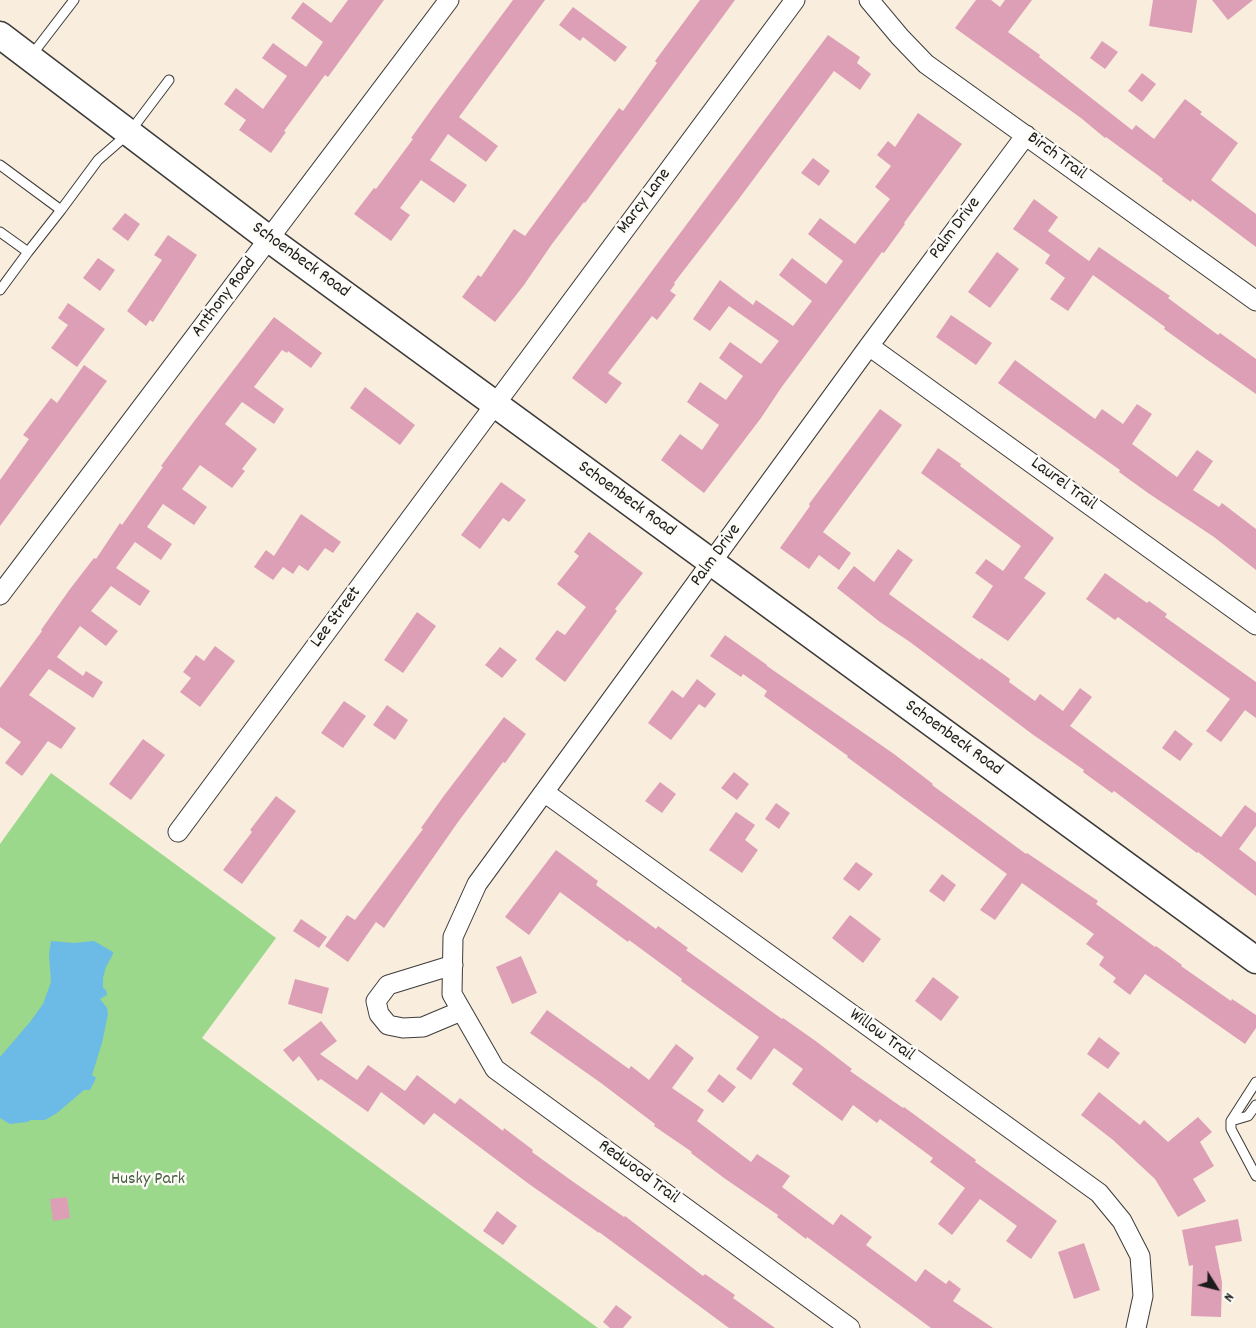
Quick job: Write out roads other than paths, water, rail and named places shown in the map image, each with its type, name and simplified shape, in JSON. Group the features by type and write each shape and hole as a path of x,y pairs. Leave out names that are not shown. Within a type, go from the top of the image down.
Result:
{"main road":[{"name":"Schoenbeck Road","path":"0,35 269,239 1256,960"}],"street":[{"name":"Anthony Road","path":"0,595 449,0"},
{"name":"Marcy Lane","path":"496,403 795,0"},
{"name":"Birch Trail","path":"869,0 926,64 1256,301"},
{"name":"Palm Drive","path":"452,994 454,937 477,884 869,346 1026,135"},
{"name":"Laurel Trail","path":"869,346 1256,625"},
{"name":"Lee Street","path":"178,832 496,403"},
{"name":"Willow Trail","path":"544,792 1099,1193 1122,1221 1140,1256 1143,1296 1136,1328"},
{"path":"453,965 388,985 376,1001 379,1014 388,1025 402,1028 423,1027 461,1011"},
{"name":"Redwood Trail","path":"452,994 495,1068 850,1328"}],"lane":[{"path":"30,58 74,0"},
{"path":"0,290 98,160 129,133 169,80"},
{"path":"0,165 61,210"},
{"path":"0,232 28,252"},
{"path":"1256,1082 1231,1121 1231,1129 1256,1176"},
{"path":"1231,1121 1248,1116 1256,1105"}],"water":[{"path":"51,941 74,943 94,941 113,952 103,978 103,988 106,990 107,995 100,999 107,1008 108,1014 102,1043 92,1075 96,1078 90,1090 84,1090 57,1113 45,1120 31,1120 10,1124 0,1118 0,1057 43,1004 51,982 49,954"}],"park label":[{"name":"Husky Park","path":"148,1181"}]}
